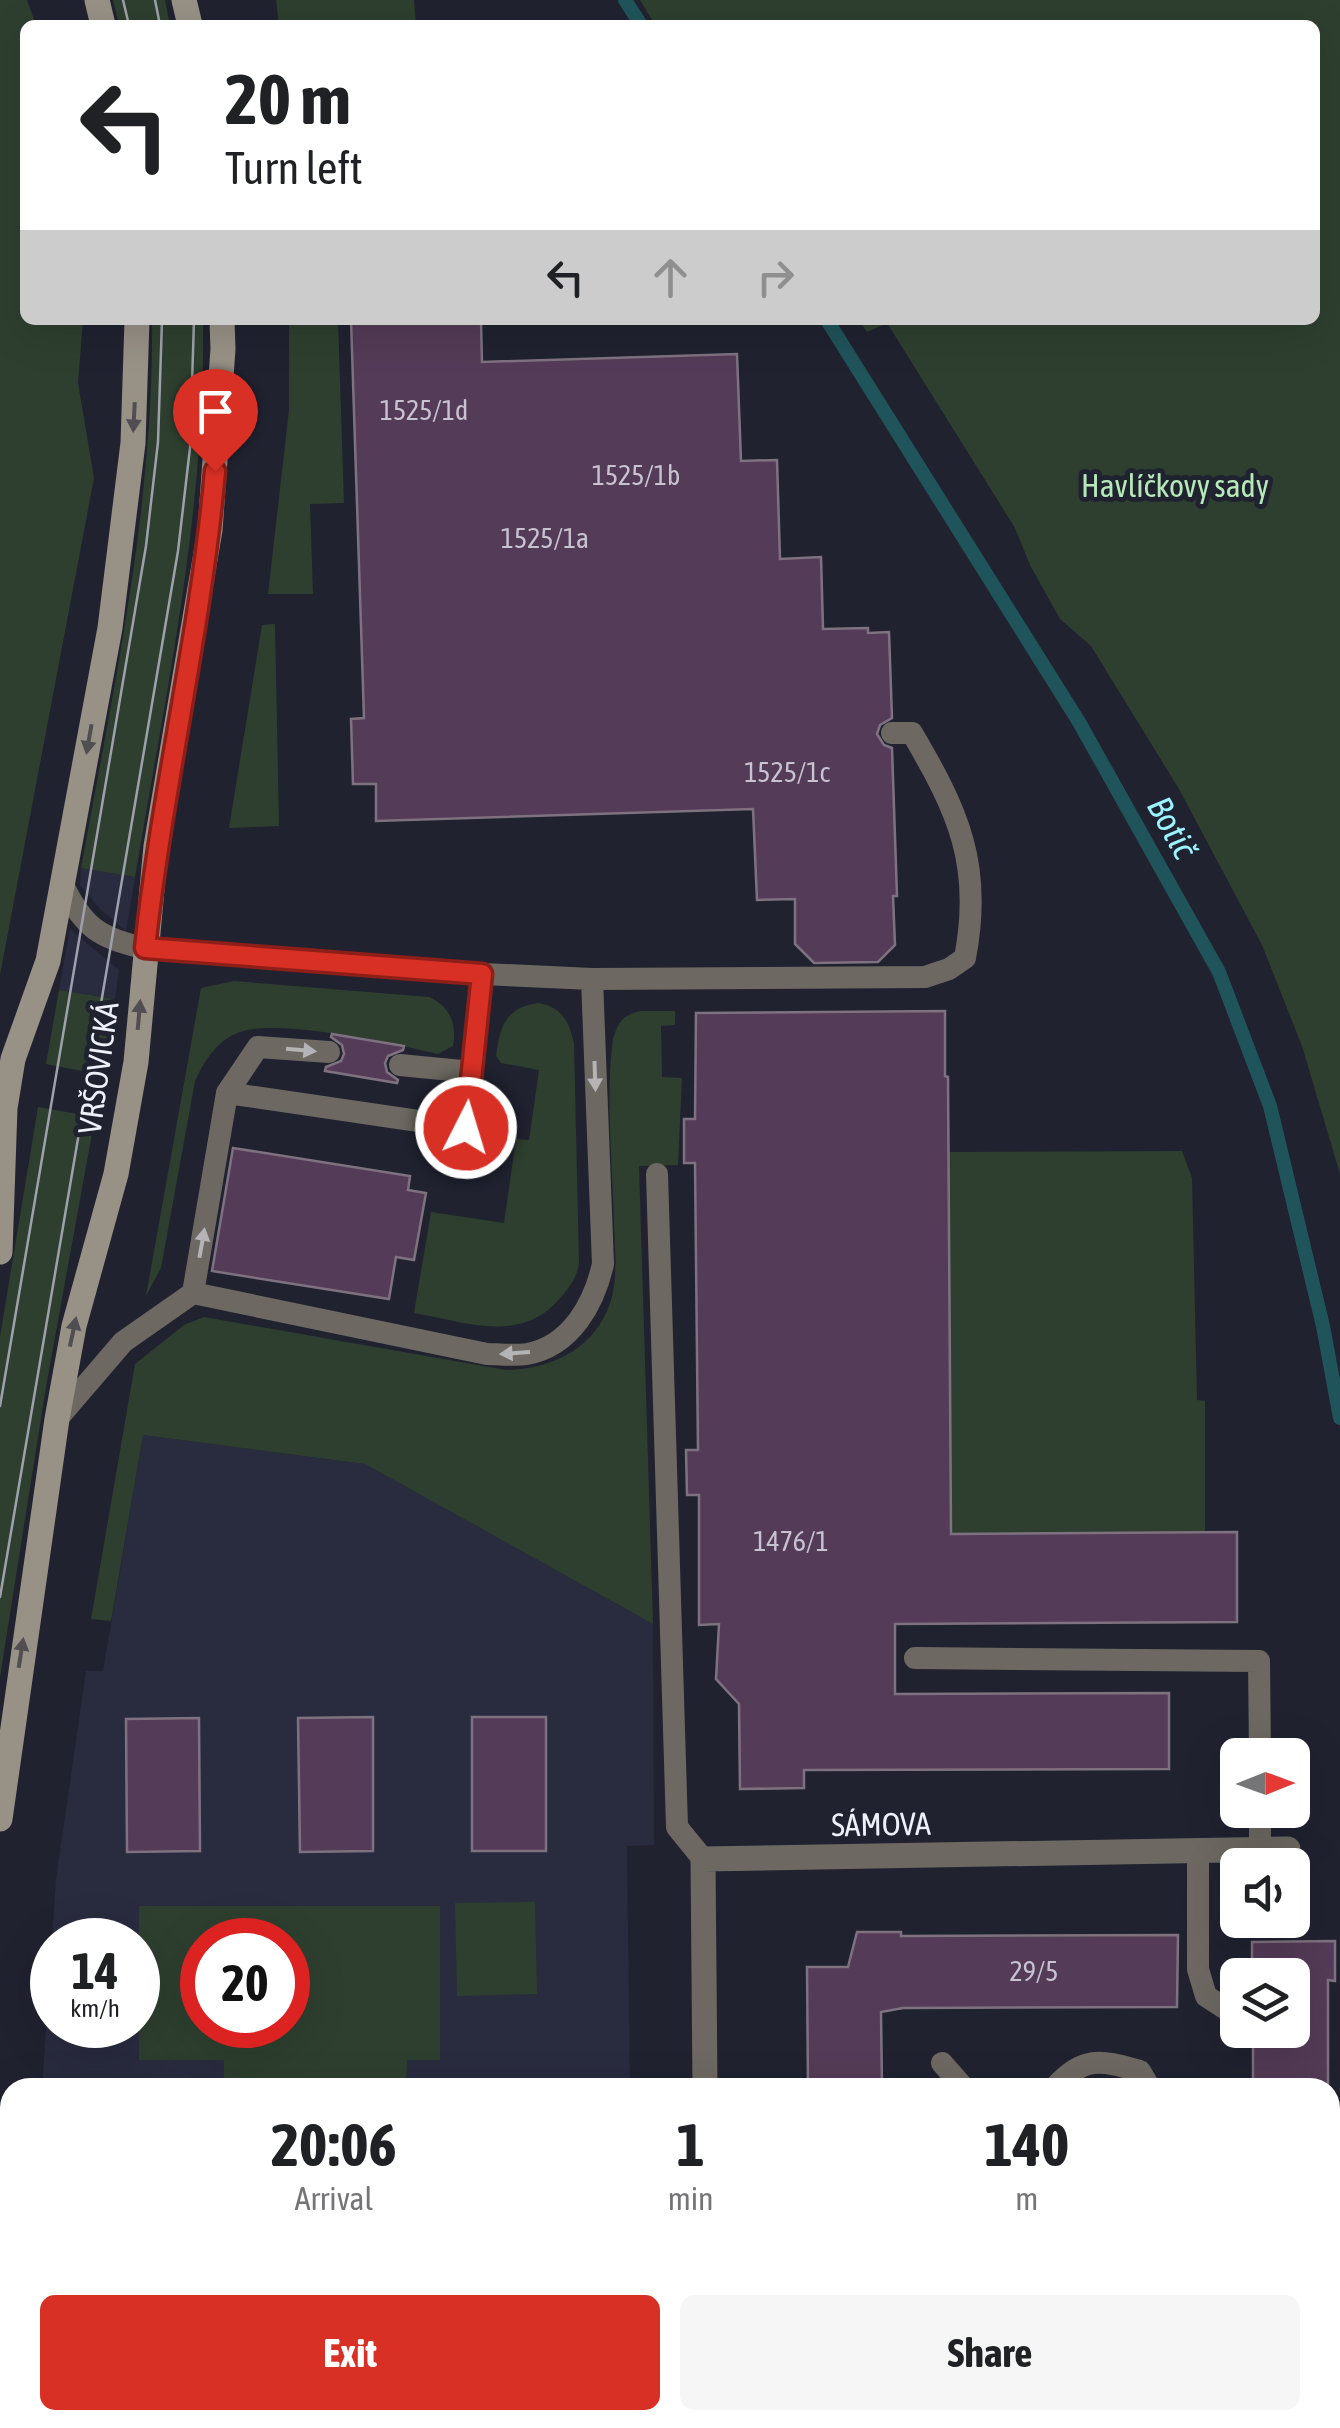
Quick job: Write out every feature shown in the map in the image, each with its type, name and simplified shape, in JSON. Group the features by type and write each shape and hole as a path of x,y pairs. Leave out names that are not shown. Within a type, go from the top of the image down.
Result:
{"main road":[{"path":"0,1252 3,1110 13,1060 48,961 123,534 133,442 137,325"},
{"name":"VRŠOVICKÁ","path":"0,1820 57,1419 74,1326 116,1174 136,1062 156,846 210,530 222,325"}],"street":[{"name":"SÁMOVA","path":"704,1859 1220,1851"},
{"path":"704,1859 705,2078"}],"lane":[{"path":"63,885 84,921 97,933 114,942 145,948 592,979 924,976 949,969 965,958 971,893 967,848 947,793 912,733 892,733"},
{"path":"227,1093 466,1128 482,974"},
{"path":"193,1293 487,1354 525,1354 546,1348 561,1338 583,1316 597,1290 603,1264 592,979"},
{"path":"57,1419 123,1342 193,1293 227,1093 258,1047 329,1052"},
{"path":"400,1064 472,1072"},
{"path":"657,1174 677,1827 704,1859"},
{"path":"915,1658 1260,1661 1260,1738"},
{"path":"1198,1852 1198,1969 1206,1996 1220,2005"},
{"path":"1065,2078 1080,2065 1101,2061 1140,2071 1144,2078"},
{"path":"942,2064 955,2078"}],"shaded area":[{"path":"81,868 135,877 126,931 80,885"},
{"path":"70,929 119,970 115,999 59,990"},
{"path":"143,1435 365,1464 653,1624 654,1845 627,1846 630,2078 43,2078 45,2048 160,2048 160,1918 53,1918 86,1671 103,1671"}],"green space":[{"path":"0,0 27,0 34,20 20,20 20,325 83,325 78,383 94,478 0,975"},
{"path":"113,0 165,0 169,20 118,20"},
{"path":"276,0 414,0 416,20 278,20"},
{"name":"Havlíčkovy sady","path":"640,0 1340,0 1340,1174 1302,1046 1262,945 1179,789 1091,646 1060,619 1015,528 888,325 1320,325 1320,20 652,20"},
{"path":"152,325 203,325 191,530 135,877 81,868 130,595 151,389"},
{"path":"289,325 338,325 344,503 310,504 313,594 268,594 289,410"},
{"name":"Havlíčkovy sady","path":"862,325 883,325 867,332"},
{"path":"275,624 279,826 229,828 262,625"},
{"path":"234,981 429,997 442,1005 450,1017 453,1046 438,1054 338,1034 281,1028 240,1032 218,1045 195,1081 161,1268 146,1296 201,988"},
{"path":"59,990 114,999 102,1075 46,1064"},
{"path":"539,1003 564,1017 574,1044 577,1273 546,1312 511,1326 473,1325 414,1313 431,1212 504,1223 516,1139 529,1140 539,1070 501,1063 496,1056 506,1020 518,1009"},
{"path":"640,1011 675,1011 675,1025 661,1026 662,1077 682,1078 678,1165 639,1166 653,1624 365,1464 143,1435 111,1621 91,1619 135,1364 184,1325 204,1317 506,1370 552,1362 590,1337 607,1311 615,1280 610,1108 613,1039 622,1020"},
{"path":"38,1107 95,1117 46,1387 0,1677 0,1337"},
{"path":"1182,1151 1192,1178 1197,1400 1205,1401 1205,1533 951,1534 949,1152"},
{"path":"535,1902 537,1994 457,1996 455,1903"},
{"path":"139,1906 440,1906 440,2060 407,2060 406,2078 224,2078 224,2060 139,2060 139,2048 160,2048 160,1918 139,1918"}],"building":[{"path":"351,325 481,325 482,362 737,354 741,461 777,460 780,559 821,557 823,629 868,628 868,633 889,632 892,718 880,725 877,734 884,745 892,748 895,945 878,962 814,963 795,944 795,899 757,900 753,809 376,821 376,784 353,784 351,719 364,718"},
{"path":"945,1011 951,1534 1237,1532 1237,1622 895,1624 895,1694 1169,1693 1169,1769 804,1770 804,1788 740,1789 739,1704 716,1679 719,1624 699,1625 699,1495 687,1495 686,1450 698,1450 695,1163 684,1163 684,1119 695,1119 696,1013"},
{"path":"332,1034 404,1046 388,1056 385,1063 397,1083 325,1071 341,1061 344,1054"},
{"path":"233,1148 410,1176 408,1190 426,1193 414,1260 396,1257 389,1299 212,1271"},
{"path":"373,1717 373,1851 300,1852 298,1718"},
{"path":"472,1717 546,1717 546,1851 472,1851"},
{"path":"199,1718 200,1851 127,1852 126,1719"},
{"path":"857,1932 901,1932 901,1936 1178,1935 1177,2007 903,2008 881,2012 882,2078 808,2078 807,1967 848,1967"},
{"path":"1335,1941 1335,1981 1328,1980 1328,2078 1253,2078 1253,2048 1310,2048 1310,1958 1252,1958 1252,1942"}],"waterway":[{"name":"Botič","path":"625,0 638,20"},
{"name":"Botič","path":"830,325 1079,722 1219,972 1270,1106 1323,1326 1340,1418"}],"tram line":[{"path":"123,0 128,20"},
{"path":"155,0 159,20"},
{"path":"0,1406 146,546 158,442 162,325"},
{"path":"0,1597 178,551 190,448 194,325"}],"route":[{"path":"215,471 210,530 156,846 145,948 482,974 466,1128"}]}
